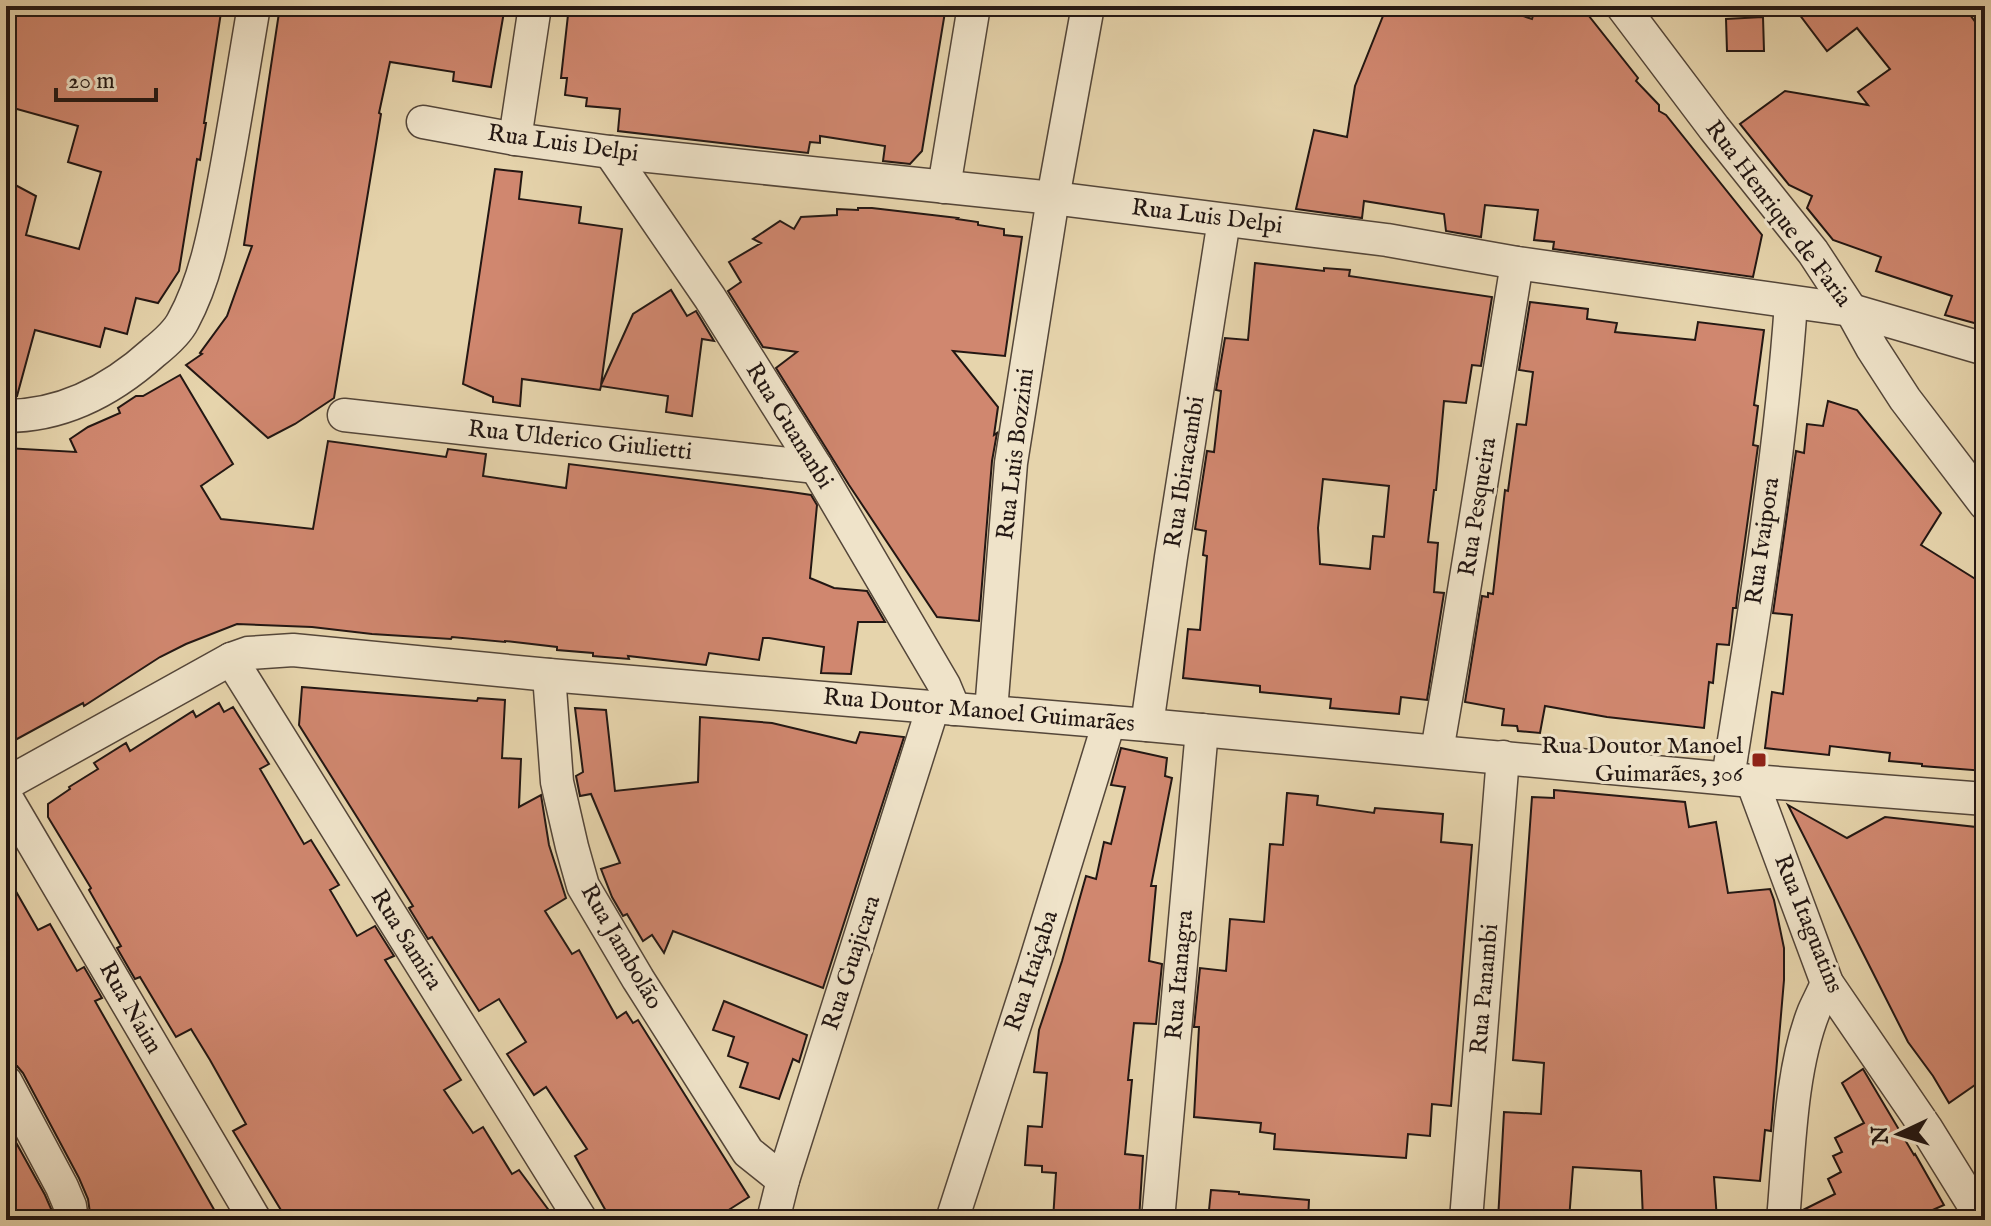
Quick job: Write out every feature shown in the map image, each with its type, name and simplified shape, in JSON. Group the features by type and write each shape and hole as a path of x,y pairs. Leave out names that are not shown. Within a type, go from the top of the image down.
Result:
{"street":[{"path":"6,416 50,412 96,395 132,372 181,325 193,300 213,235 254,6"},
{"path":"515,139 535,6"},
{"path":"944,187 974,6"},
{"name":"Rua Luis Bozzini","path":"991,711 1011,463 1053,198 1088,6"},
{"name":"Rua Henrique de Faria","path":"1622,6 1813,252 1905,399 1985,504"},
{"name":"Rua Luis Delpi","path":"423,122 610,152 1053,198 1387,240 1517,263 1851,310 1985,349"},
{"name":"Rua Guananbi","path":"610,152 710,298 816,467 944,685 943,708"},
{"name":"Rua Ibiracambi","path":"1147,725 1224,220"},
{"name":"Rua Pesqueira","path":"1437,751 1517,263"},
{"name":"Rua Ivaipora","path":"1740,779 1748,655 1784,393 1791,303"},
{"name":"Rua Ulderico Giulietti","path":"344,415 816,467"},
{"name":"Rua Doutor Manoel Guimarães","path":"6,784 231,659 248,653 293,650 549,675 1985,799"},
{"name":"Rua Samira","path":"231,659 581,1220"},
{"name":"Rua Jambolão","path":"549,675 557,782 583,886 748,1152 783,1180"},
{"name":"Rua Guajicara","path":"773,1220 783,1180 943,708"},
{"name":"Rua Itaiçaba","path":"952,1220 1109,722"},
{"name":"Rua Itanagra","path":"1158,1220 1202,730"},
{"name":"Rua Panambi","path":"1466,1220 1503,757"},
{"name":"Rua Itaguatins","path":"1740,779 1827,983 1926,1128 1983,1220"},
{"name":"Rua Naim","path":"6,797 255,1220"},
{"path":"1783,1220 1796,1084 1813,1013 1827,983"},
{"path":"6,1082 62,1187 72,1220"}],"lane":[{"path":"1977,6 1985,16"}],"building":[{"path":"6,6 222,6 200,160 197,159 179,271 158,303 136,298 127,334 105,328 100,347 35,330 17,396 6,397 6,180 36,196 26,235 79,249 101,172 68,162 78,126 6,106"},
{"path":"280,6 505,6 491,87 453,81 454,72 390,62 379,113 334,398 268,438 186,365 202,354 227,316 252,246 244,245"},
{"path":"569,6 946,6 922,151 910,164 883,161 885,146 820,136 820,143 810,142 808,153 618,131 620,109 586,106 587,98 565,95 567,78 561,78"},
{"path":"1387,6 1493,6 1532,19 1536,6 1581,6 1638,78 1636,81 1659,105 1659,111 1666,115 1762,235 1753,277 1553,249 1554,242 1534,240 1538,210 1485,205 1481,237 1446,231 1444,214 1364,201 1362,218 1296,209 1314,130 1347,137 1355,86"},
{"path":"1793,6 1966,6 1976,23 1985,27 1985,326 1945,315 1952,296 1876,271 1881,257 1833,240 1807,208 1812,196 1789,185 1740,124 1785,91 1868,105 1858,92 1890,69 1857,28 1827,51"},
{"path":"1763,17 1764,51 1727,51 1726,19"},
{"path":"495,169 522,172 519,199 581,207 579,223 622,229 601,385 633,314 671,290 687,316 696,311 714,341 702,339 692,416 666,412 668,396 601,386 600,390 522,379 520,406 493,402 493,397 463,384"},
{"path":"858,208 958,218 1004,229 1004,235 1022,237 1005,356 953,351 998,407 979,621 937,617 776,368 797,352 763,347 728,291 741,282 729,262 761,243 753,239 780,221 794,229 801,217 837,215 837,209"},
{"path":"1255,263 1324,271 1324,268 1350,270 1349,276 1492,297 1481,366 1472,365 1466,403 1444,401 1428,542 1438,543 1434,592 1444,593 1427,700 1401,697 1399,714 1330,708 1331,699 1260,692 1260,686 1183,678 1188,629 1200,630 1207,556 1203,555 1206,531 1195,529 1207,451 1214,452 1221,391 1216,390 1225,338 1248,340","holes":["1323,479 1389,486 1384,537 1373,536 1370,569 1320,564 1318,528"]},
{"path":"1530,302 1588,309 1587,319 1617,323 1615,332 1695,340 1698,322 1764,330 1754,405 1758,406 1753,445 1758,446 1736,608 1733,608 1729,645 1717,644 1704,728 1545,706 1540,733 1518,731 1517,726 1502,725 1504,709 1465,702 1482,596 1493,594 1505,490 1508,491 1517,424 1526,425 1533,372 1519,370"},
{"path":"180,375 233,464 201,486 221,519 313,529 328,441 446,457 448,449 486,454 483,476 566,488 569,464 811,495 817,505 810,578 834,588 867,591 885,622 858,622 851,674 821,673 824,647 769,638 763,638 759,660 709,653 706,665 628,656 629,659 593,656 593,653 505,641 237,624 160,657 84,706 83,703 6,745 6,448 76,452 70,439 120,413 118,408 136,396 143,396"},
{"path":"1828,401 1857,410 1941,513 1921,545 1985,585 1985,771 1889,761 1890,753 1830,746 1829,755 1765,748 1772,692 1783,694 1792,615 1773,613 1796,451 1804,453 1807,424 1823,426"},
{"path":"302,687 477,701 478,698 505,700 502,758 521,759 519,807 541,795 549,845 566,898 545,911 572,954 579,950 617,1018 626,1012 633,1023 638,1020 749,1197 727,1211 732,1220 611,1220 575,1156 587,1149 546,1087 534,1095 507,1054 526,1042 499,999 479,1011 432,937 428,939 409,908 413,906 299,725"},
{"path":"219,703 224,712 233,707 269,764 260,769 304,844 311,840 339,885 330,890 357,936 375,926 394,956 385,960 461,1080 444,1090 473,1133 483,1127 512,1174 519,1170 556,1220 287,1220 233,1131 246,1124 210,1060 191,1029 176,1037 140,977 135,979 117,948 121,946 89,890 91,888 48,817 48,804 98,769 94,763 126,743 130,751 193,711 196,717"},
{"path":"575,708 606,710 615,791 698,782 700,717 772,723 856,743 860,732 904,737 823,988 673,931 664,953 652,935 643,941 627,914 623,916 601,869 620,863 591,794 580,796 576,776 583,772"},
{"path":"1121,748 1167,758 1165,776 1172,778 1151,886 1156,886 1149,961 1162,964 1156,1024 1134,1023 1128,1080 1132,1080 1125,1154 1143,1156 1139,1220 1053,1220 1056,1173 1042,1172 1042,1166 1025,1165 1028,1126 1042,1127 1047,1073 1034,1072 1039,1030 1086,876 1096,879 1104,842 1111,844 1125,787 1111,785"},
{"path":"1554,790 1685,802 1689,827 1716,822 1728,893 1770,889 1784,948 1771,1131 1765,1130 1760,1181 1714,1177 1717,1220 1643,1219 1641,1171 1573,1167 1569,1220 1498,1220 1504,1112 1541,1114 1544,1063 1513,1060 1532,797 1554,798"},
{"path":"1287,793 1318,796 1317,805 1374,813 1375,808 1443,814 1441,842 1472,845 1451,1106 1432,1104 1430,1136 1408,1134 1406,1158 1274,1149 1275,1134 1260,1132 1261,1123 1194,1117 1199,1027 1194,1027 1200,968 1226,971 1230,919 1264,922 1270,844 1283,845"},
{"path":"1788,805 1847,838 1885,817 1985,828 1985,1078 1949,1103 1908,1042"},
{"path":"6,874 38,930 50,924 77,971 84,967 102,998 95,1001 220,1220 91,1220 88,1199 79,1178 23,1073 6,1059"},
{"path":"724,1001 807,1035 799,1062 793,1059 779,1099 740,1087 748,1063 728,1056 734,1037 713,1030"},
{"path":"1863,1069 1944,1205 1910,1220 1802,1220 1803,1210 1835,1194 1828,1179 1841,1172 1833,1156 1842,1152 1835,1138 1864,1123 1842,1083"},
{"path":"13,1137 45,1195 53,1220 6,1220 6,1159"},
{"path":"1211,1190 1309,1200 1308,1220 1208,1220"}],"place":[{"name":"Rua Doutor Manoel Guimarães, 306","path":"1759,760"}]}
